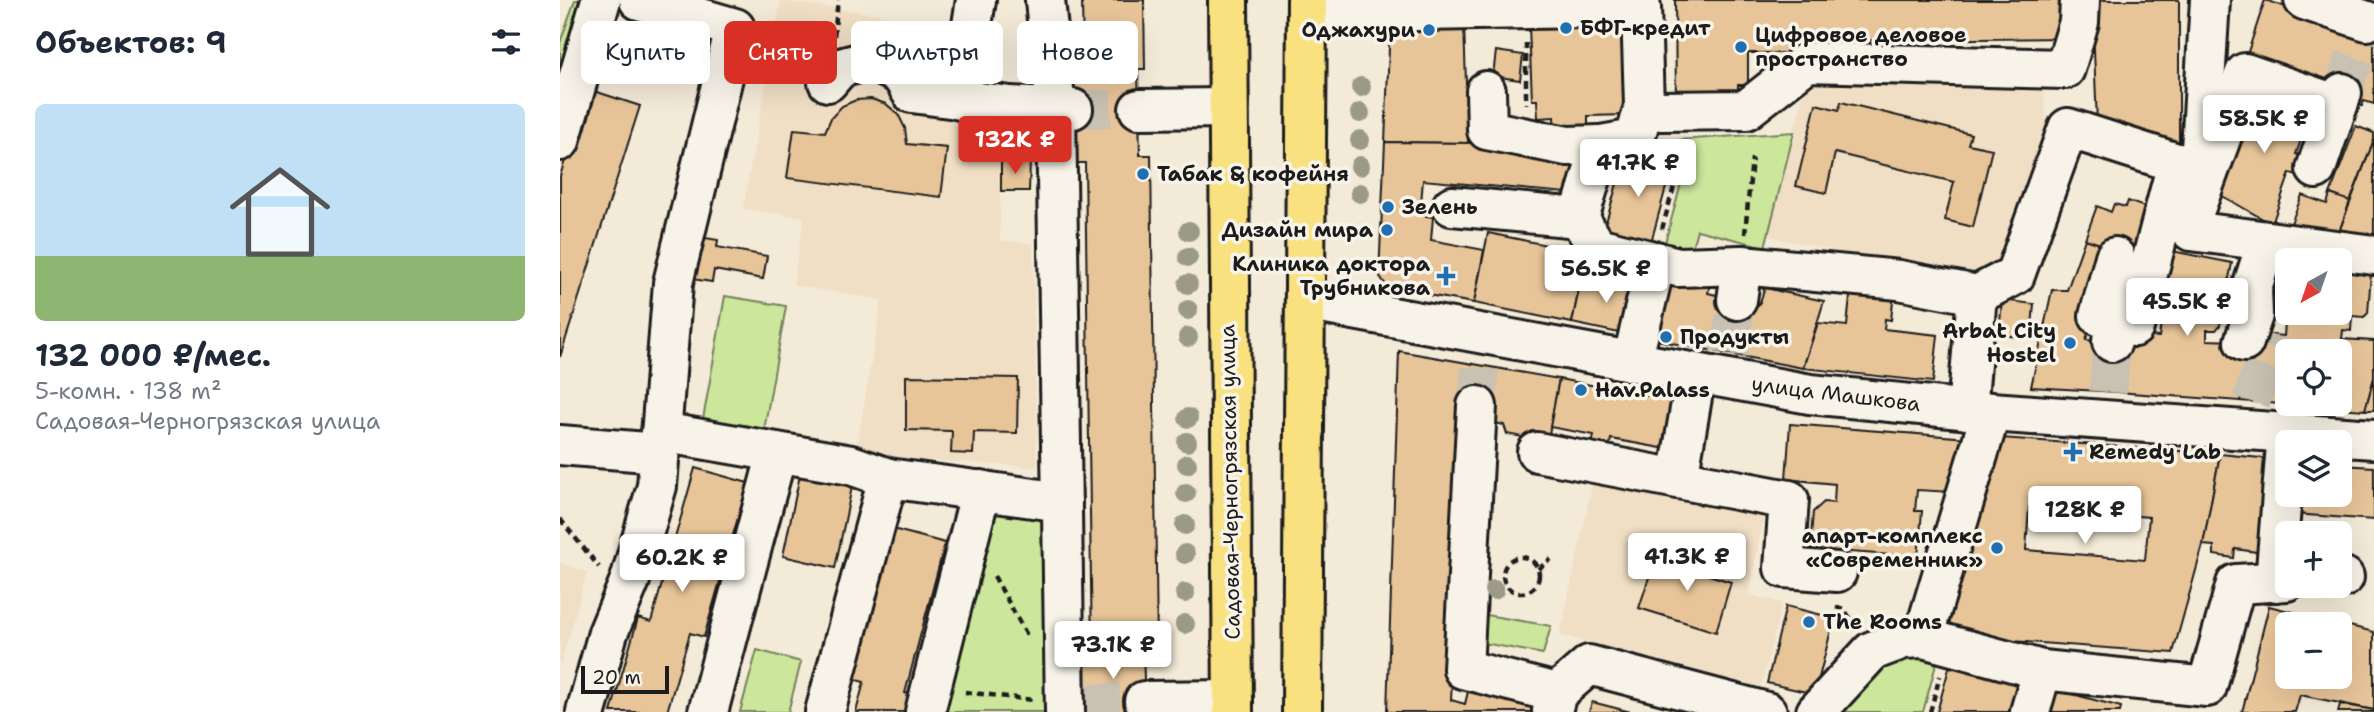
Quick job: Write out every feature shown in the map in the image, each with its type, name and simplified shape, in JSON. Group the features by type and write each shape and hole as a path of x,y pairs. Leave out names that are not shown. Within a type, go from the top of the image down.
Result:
{"main road":[{"name":"Садовая-Черногрязская улица","path":"1228,0 1233,706"},
{"path":"1302,712 1307,7"}],"street":[{"path":"560,141 601,0"},
{"path":"586,712 608,633 625,591 657,486 673,283 735,28 639,0"},
{"path":"960,100 976,0"},
{"path":"1045,0 1065,109 1062,502 1071,706"},
{"path":"1644,106 1661,111 1746,110 1807,62 2065,69 2079,22 2080,0"},
{"path":"1601,145 1579,218 1597,247 1740,282 1899,280 1977,295 2015,275 2068,128 2177,163 2200,166 2210,0"},
{"path":"2304,0 2368,18"},
{"path":"1307,7 1641,7 1644,106 1635,139 1601,145 1567,146 1487,130 1486,90"},
{"path":"837,72 840,68 870,60 901,75 912,93 1065,109"},
{"path":"2176,229 2194,212 2245,73 2340,99 2316,169"},
{"path":"1139,109 1227,108"},
{"path":"2116,257 2099,316 2113,331 2134,327 2176,229 2177,163"},
{"path":"1452,206 1579,218"},
{"path":"2176,229 2374,255"},
{"path":"2256,331 2252,288 2267,241"},
{"path":"1632,362 1657,261"},
{"path":"1933,653 1979,411 1977,295"},
{"name":"улица Машкова","path":"1305,301 1481,350 1716,369 1810,394 1979,411 2107,405 2234,415 2281,430"},
{"path":"1678,479 1716,369"},
{"path":"1477,406 1463,669 1554,702 1589,665 1767,712"},
{"name":"улица Машкова","path":"2352,435 2373,436"},
{"path":"560,445 660,442 777,453 851,465 888,478 1062,502"},
{"path":"1537,452 1789,500 1784,568 1838,572"},
{"path":"708,712 777,453"},
{"path":"825,712 888,478"},
{"path":"928,700 981,490"},
{"path":"1816,712 1872,651 1904,639 1933,653 2212,699 2236,584 2275,582"},
{"path":"2031,712 2042,670"},
{"path":"1144,701 1233,706"}],"path":[{"path":"837,8 838,0"},
{"path":"1522,9 1528,86 1527,139"},
{"path":"1740,282 1752,158"},
{"path":"1657,261 1657,248 1679,169"},
{"path":"560,519 595,564 625,591"},
{"path":"970,534 1031,643"},
{"path":"1538,569 1534,562 1519,556 1505,564 1503,580 1514,592 1522,593 1536,584 1538,569 1551,559"},
{"path":"1930,712 1933,653"},
{"path":"928,700 1071,706"}],"shaded area":[{"path":"781,1 927,21 851,21 851,84 1000,84 1000,240 1033,244 1037,467 855,456 882,300 793,285 804,217 743,209 766,84 837,84 837,21 777,21"},
{"path":"1832,69 2042,76 2048,142 2004,272 1971,280 1768,236 1806,83"},
{"path":"1593,482 1764,515 1749,595 1782,603 1761,687 1560,635"},
{"path":"560,563 587,572 560,667"}],"green space":[{"path":"575,0 594,0 588,21 581,21 581,44 560,114 560,43"},
{"path":"1794,132 1765,247 1697,230 1689,257 1663,250 1685,169 1672,165 1679,140"},
{"path":"725,296 786,306 763,436 702,425"},
{"path":"988,503 1047,512 1048,712 938,712"},
{"path":"1486,615 1551,626 1543,654 1483,643"},
{"path":"1910,649 1938,657 1923,712 1832,712 1876,662"},
{"path":"757,650 801,662 788,712 740,712"}],"building":[{"path":"1082,0 1144,0 1145,69 1138,69 1138,21 1082,21"},
{"name":"Цифровое деловое пространство","path":"1675,0 2067,0 2068,38 1806,41 1807,53 1748,53 1748,85 1738,85 1738,102 1676,103"},
{"path":"2092,0 2179,0 2179,146 2097,124"},
{"path":"2265,0 2374,36 2374,104 2364,101 2362,106 2245,61"},
{"path":"1617,23 1618,38 1630,37 1626,115 1588,116 1588,131 1555,132 1554,117 1538,118 1537,100 1532,100 1529,26"},
{"path":"1390,24 1464,24 1468,143 1385,142"},
{"path":"1496,51 1523,55 1520,80 1493,76"},
{"path":"1138,69 1140,155 1151,155 1157,649 1092,650 1085,163 1074,163 1072,84 1138,84"},
{"path":"588,89 640,106 560,357 560,176"},
{"path":"2252,91 2311,111 2296,154 2302,156 2296,175 2290,173 2272,224 2217,193"},
{"path":"871,99 886,104 898,114 905,128 907,144 947,148 941,197 787,178 794,129 825,132 831,118 842,106 856,100"},
{"path":"1841,102 1971,134 1968,144 1992,149 1973,227 1945,220 1954,182 1835,153 1826,193 1796,186 1816,104 1839,110"},
{"path":"2356,126 2374,133 2374,140 2350,201 2330,194"},
{"path":"1482,140 1584,159 1580,183 1569,182 1567,193 1423,180 1420,215 1433,217 1431,240 1484,250 1474,303 1388,288 1379,275 1385,142 1468,143"},
{"path":"2374,140 2374,242 2337,237"},
{"path":"1626,152 1672,165 1650,246 1603,233"},
{"path":"1001,161 1030,161 1029,191 1001,191"},
{"path":"2330,194 2350,201 2337,237 2306,225 2301,235 2288,231 2302,195 2327,204"},
{"path":"2128,201 2150,209 2134,256 2085,239 2097,206 2111,212 2114,204 2126,207"},
{"path":"1488,233 1586,253 1572,323 1474,303"},
{"path":"694,236 718,240 717,247 767,256 763,279 714,270 712,282 686,278"},
{"path":"2085,239 2112,248 2086,340 2122,343 2117,392 2031,387 2052,290 2067,290"},
{"path":"2167,250 2232,263 2220,325 2216,330 2207,330 2207,340 2259,342 2240,401 2117,392 2123,334 2159,337 2161,323 2151,317"},
{"path":"2271,269 2275,270 2275,288 2267,285"},
{"path":"2352,272 2371,273 2368,313 2364,317 2352,316"},
{"path":"1582,274 1611,281 1616,276 1631,280 1638,337 1572,323"},
{"path":"1666,280 1711,280 1708,293 1759,305 1765,288 1824,301 1803,368 1651,339"},
{"path":"1851,287 1894,292 1891,320 1885,319 1884,329 1938,335 1933,382 1803,368 1818,323 1847,326"},
{"path":"2275,292 2275,307 2271,307"},
{"path":"2002,300 2034,304 2031,338 1999,335"},
{"path":"2285,326 2351,326 2351,331 2343,330 2342,339 2275,339 2275,404 2240,401 2261,334 2284,336"},
{"path":"2352,340 2374,341 2374,378 2365,410 2352,409"},
{"path":"1399,351 1559,379 1549,434 1532,431 1527,438 1507,434 1504,425 1491,422 1465,403 1451,700 1465,704 1470,683 1555,712 1387,712"},
{"path":"906,376 1018,378 1017,433 974,432 973,454 951,453 952,431 906,430"},
{"path":"2374,378 2374,410 2365,410"},
{"path":"1559,379 1676,401 1667,449 1611,439 1608,453 1591,450 1594,435 1550,427"},
{"path":"1790,424 1968,438 1952,492 1917,490 1915,511 1922,511 1918,557 1810,549 1813,512 1824,502 1834,503 1835,484 1786,479"},
{"name":"апарт-комплекс «Современник»","path":"2001,438 2220,454 2203,545 2173,653 1960,637 1945,627","holes":["2029,507 2149,517 2145,560 2026,550"]},
{"path":"2220,454 2271,459 2264,553 2235,549 2234,558 2214,555 2214,546 2203,545"},
{"path":"2352,466 2374,467 2374,520 2294,514 2295,507 2352,507"},
{"path":"695,468 748,483 704,637 690,633 667,712 611,712 638,618 651,622"},
{"path":"801,470 853,482 835,568 783,556"},
{"path":"889,528 945,543 905,693 913,695 908,712 856,712 864,682 849,678"},
{"path":"1697,553 1714,559 1709,575 1731,582 1716,632 1639,608 1655,559 1691,570"},
{"path":"1786,606 1834,618 1815,694 1767,683"},
{"path":"2269,606 2293,612 2275,612 2275,689 2352,689 2352,627 2374,632 2374,710 2300,695 2295,712 2242,712"},
{"path":"1143,649 1145,712 1083,712 1082,650"},
{"path":"1951,661 2018,679 2009,712 1937,712"},
{"path":"2057,690 2121,707 2120,712 2051,712"},
{"path":"1592,702 1631,712 1589,712"},
{"path":"2340,704 2374,710 2374,712 2338,712"}],"tunnel":[{"path":"2342,93 2363,33"},
{"path":"1073,109 1139,109"},
{"path":"1729,354 1737,300"},
{"path":"2251,402 2272,335"},
{"path":"2108,392 2112,342"},
{"path":"1477,406 1480,365"},
{"path":"1082,703 1144,701"}],"place":[{"name":"БФГ-кредит","path":"1566,28"},
{"name":"Оджахури","path":"1429,30"},
{"name":"Цифровое деловое пространство","path":"1741,47"},
{"name":"Табак & кофейня","path":"1143,174"},
{"name":"Зелень","path":"1388,207"},
{"name":"Дизайн мира","path":"1387,230"},
{"name":"Клиника доктора Трубникова","path":"1446,276"},
{"name":"Продукты","path":"1666,337"},
{"name":"Arbat City Hostel","path":"2070,343"},
{"name":"Hav.Palass","path":"1581,390"},
{"name":"Remedy Lab","path":"2073,452"},
{"name":"апарт-комплекс «Современник»","path":"1997,548"},
{"name":"The Rooms","path":"1809,622"}]}
